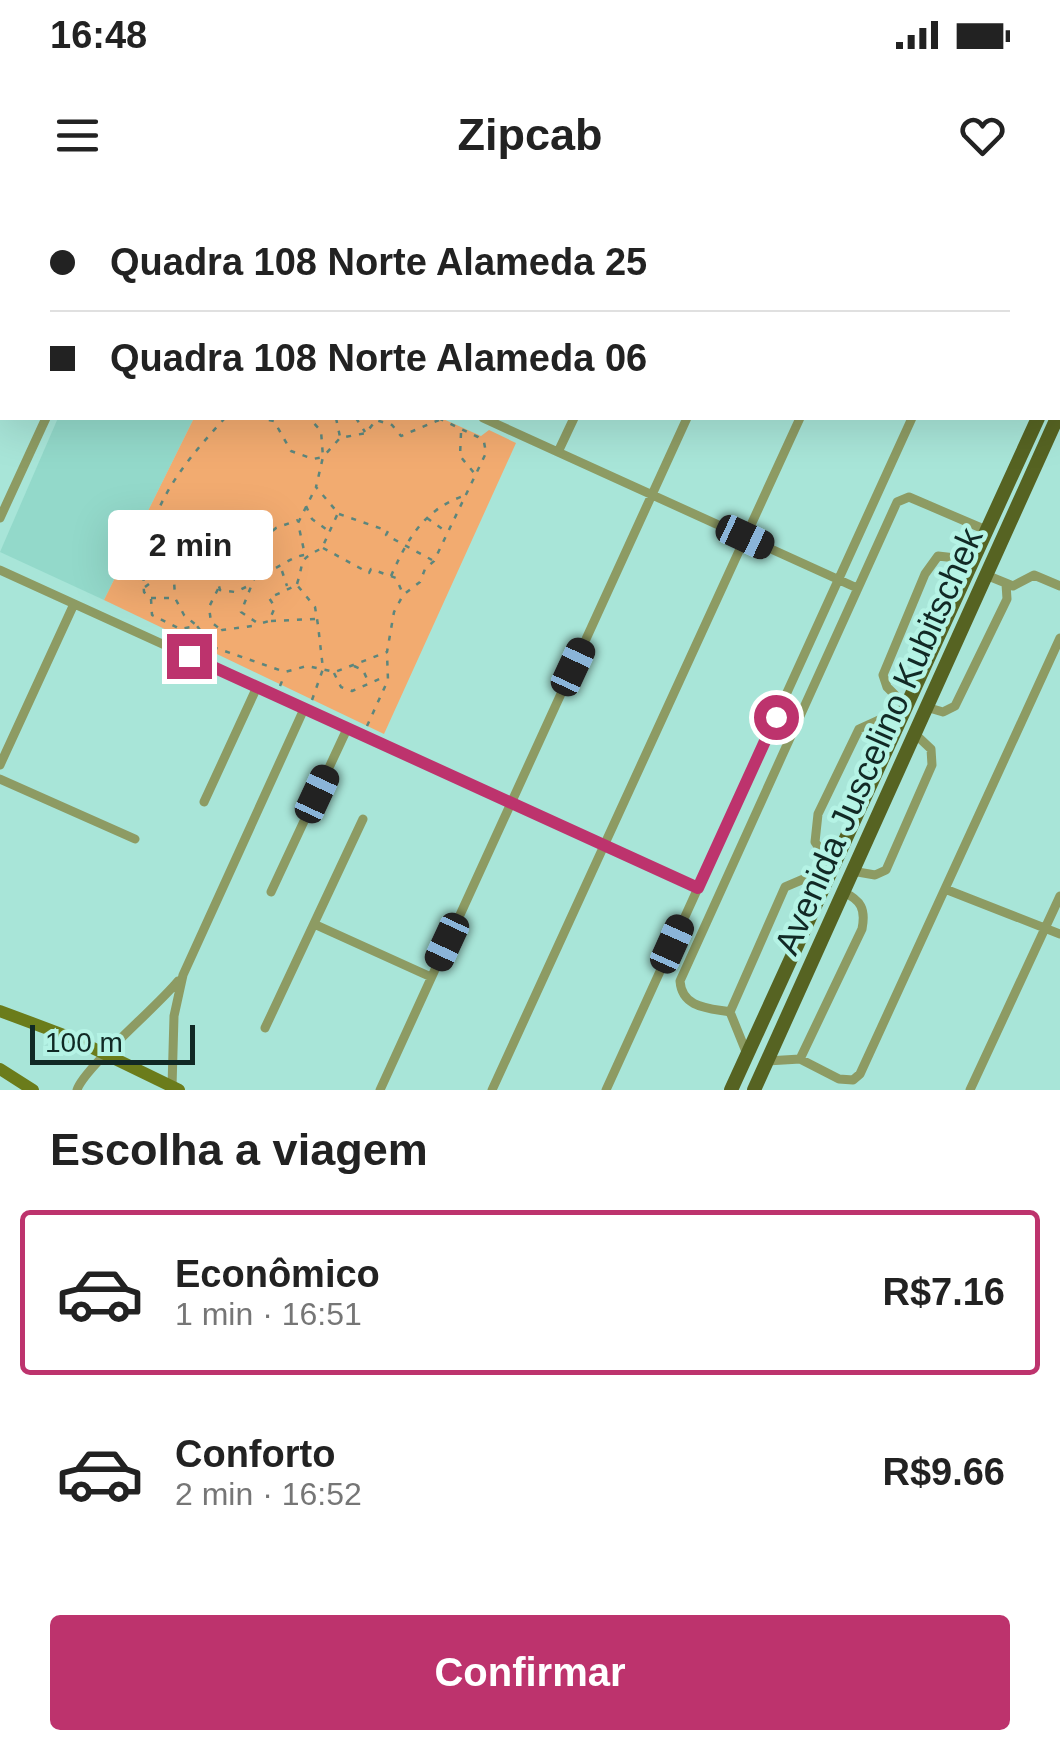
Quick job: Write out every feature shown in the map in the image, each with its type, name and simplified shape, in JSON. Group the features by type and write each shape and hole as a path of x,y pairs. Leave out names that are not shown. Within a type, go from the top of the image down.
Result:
{"main road":[{"name":"Avenida Juscelino Kubitschek","path":"731,1090 1037,420"},
{"name":"Avenida Juscelino Kubitschek","path":"754,1090 1055,420"}],"street":[{"path":"0,518 45,420"},
{"path":"487,420 857,588"},
{"path":"558,452 573,420"},
{"path":"380,1090 686,420"},
{"path":"492,1090 799,420"},
{"path":"606,1090 911,420"},
{"path":"730,1012 688,1001 680,980 901,498 917,499 986,530"},
{"name":"Avenida Juscelino Kubitschek","path":"906,706 887,686 883,675 925,574 938,556 973,560"},
{"path":"0,570 698,888"},
{"path":"986,574 1006,584 1018,584 1034,575 1060,586"},
{"path":"926,707 942,712 955,706 1008,599 1006,584"},
{"path":"0,765 74,604"},
{"path":"767,1061 800,1059 838,1079 853,1080 860,1074 1060,638"},
{"path":"204,802 257,687"},
{"path":"0,1011 107,1055 174,1089 174,1016 182,975 304,709"},
{"path":"747,1054 730,1012 786,887 830,873 815,842 818,814 859,728 881,720 898,723"},
{"path":"272,892 347,729"},
{"path":"852,871 875,875 886,870 932,765 931,749 914,733"},
{"path":"0,780 135,839"},
{"path":"265,1028 362,818"},
{"path":"944,889 1060,934"},
{"path":"800,1059 862,929 861,905 842,892"},
{"path":"970,1090 1060,896"},
{"path":"314,924 431,977"},
{"path":"660,972 680,980"},
{"path":"78,1090 87,1071 182,975"},
{"path":"0,1069 33,1090"}],"path":[{"path":"151,599 143,588 144,547 156,510 181,467 223,420"},
{"path":"268,420 274,421 291,451 313,459 323,458 340,438 366,434 376,420 392,425 401,436 434,420"},
{"path":"297,586 305,555 299,519 316,487 323,458 322,431 311,420"},
{"path":"336,420 340,438"},
{"path":"357,420 366,434"},
{"path":"392,425 394,420"},
{"path":"403,595 420,582 425,569 434,561 468,494 486,447 478,437 442,420"},
{"path":"461,431 460,456 476,475"},
{"path":"316,487 338,514 388,531 386,535 434,561"},
{"path":"391,576 406,543 426,517 468,494"},
{"path":"306,505 312,520 330,532"},
{"path":"259,624 241,612 254,579 281,570 290,560 322,548 338,514"},
{"path":"426,517 448,534"},
{"path":"143,588 158,575 177,578 242,557 276,528 299,519"},
{"path":"322,548 402,584 403,595 388,632 388,676 367,726"},
{"path":"242,557 250,560 249,571 254,579"},
{"path":"207,635 211,622 209,607 218,588 214,567"},
{"path":"281,570 287,588"},
{"path":"168,576 176,585 175,598 184,615 207,635 213,646 285,672 307,666 335,672 387,652"},
{"path":"218,588 235,592 250,585"},
{"path":"269,621 275,607 269,598 297,586"},
{"path":"297,586 315,606 323,669 312,700"},
{"path":"175,598 154,595 148,605 152,616 180,629 197,626"},
{"path":"207,635 269,621 316,619"},
{"path":"211,622 222,630"},
{"path":"354,666 366,673 368,682"},
{"path":"280,686 285,672"},
{"path":"335,672 336,681 346,690 358,690 368,682 388,676"}],"shaded area":[{"path":"57,420 193,420 104,600 0,552"},
{"path":"193,420 445,420 481,436 489,430 516,443 384,734 104,600"}],"route":[{"path":"189,656 698,888 776,717"}]}
